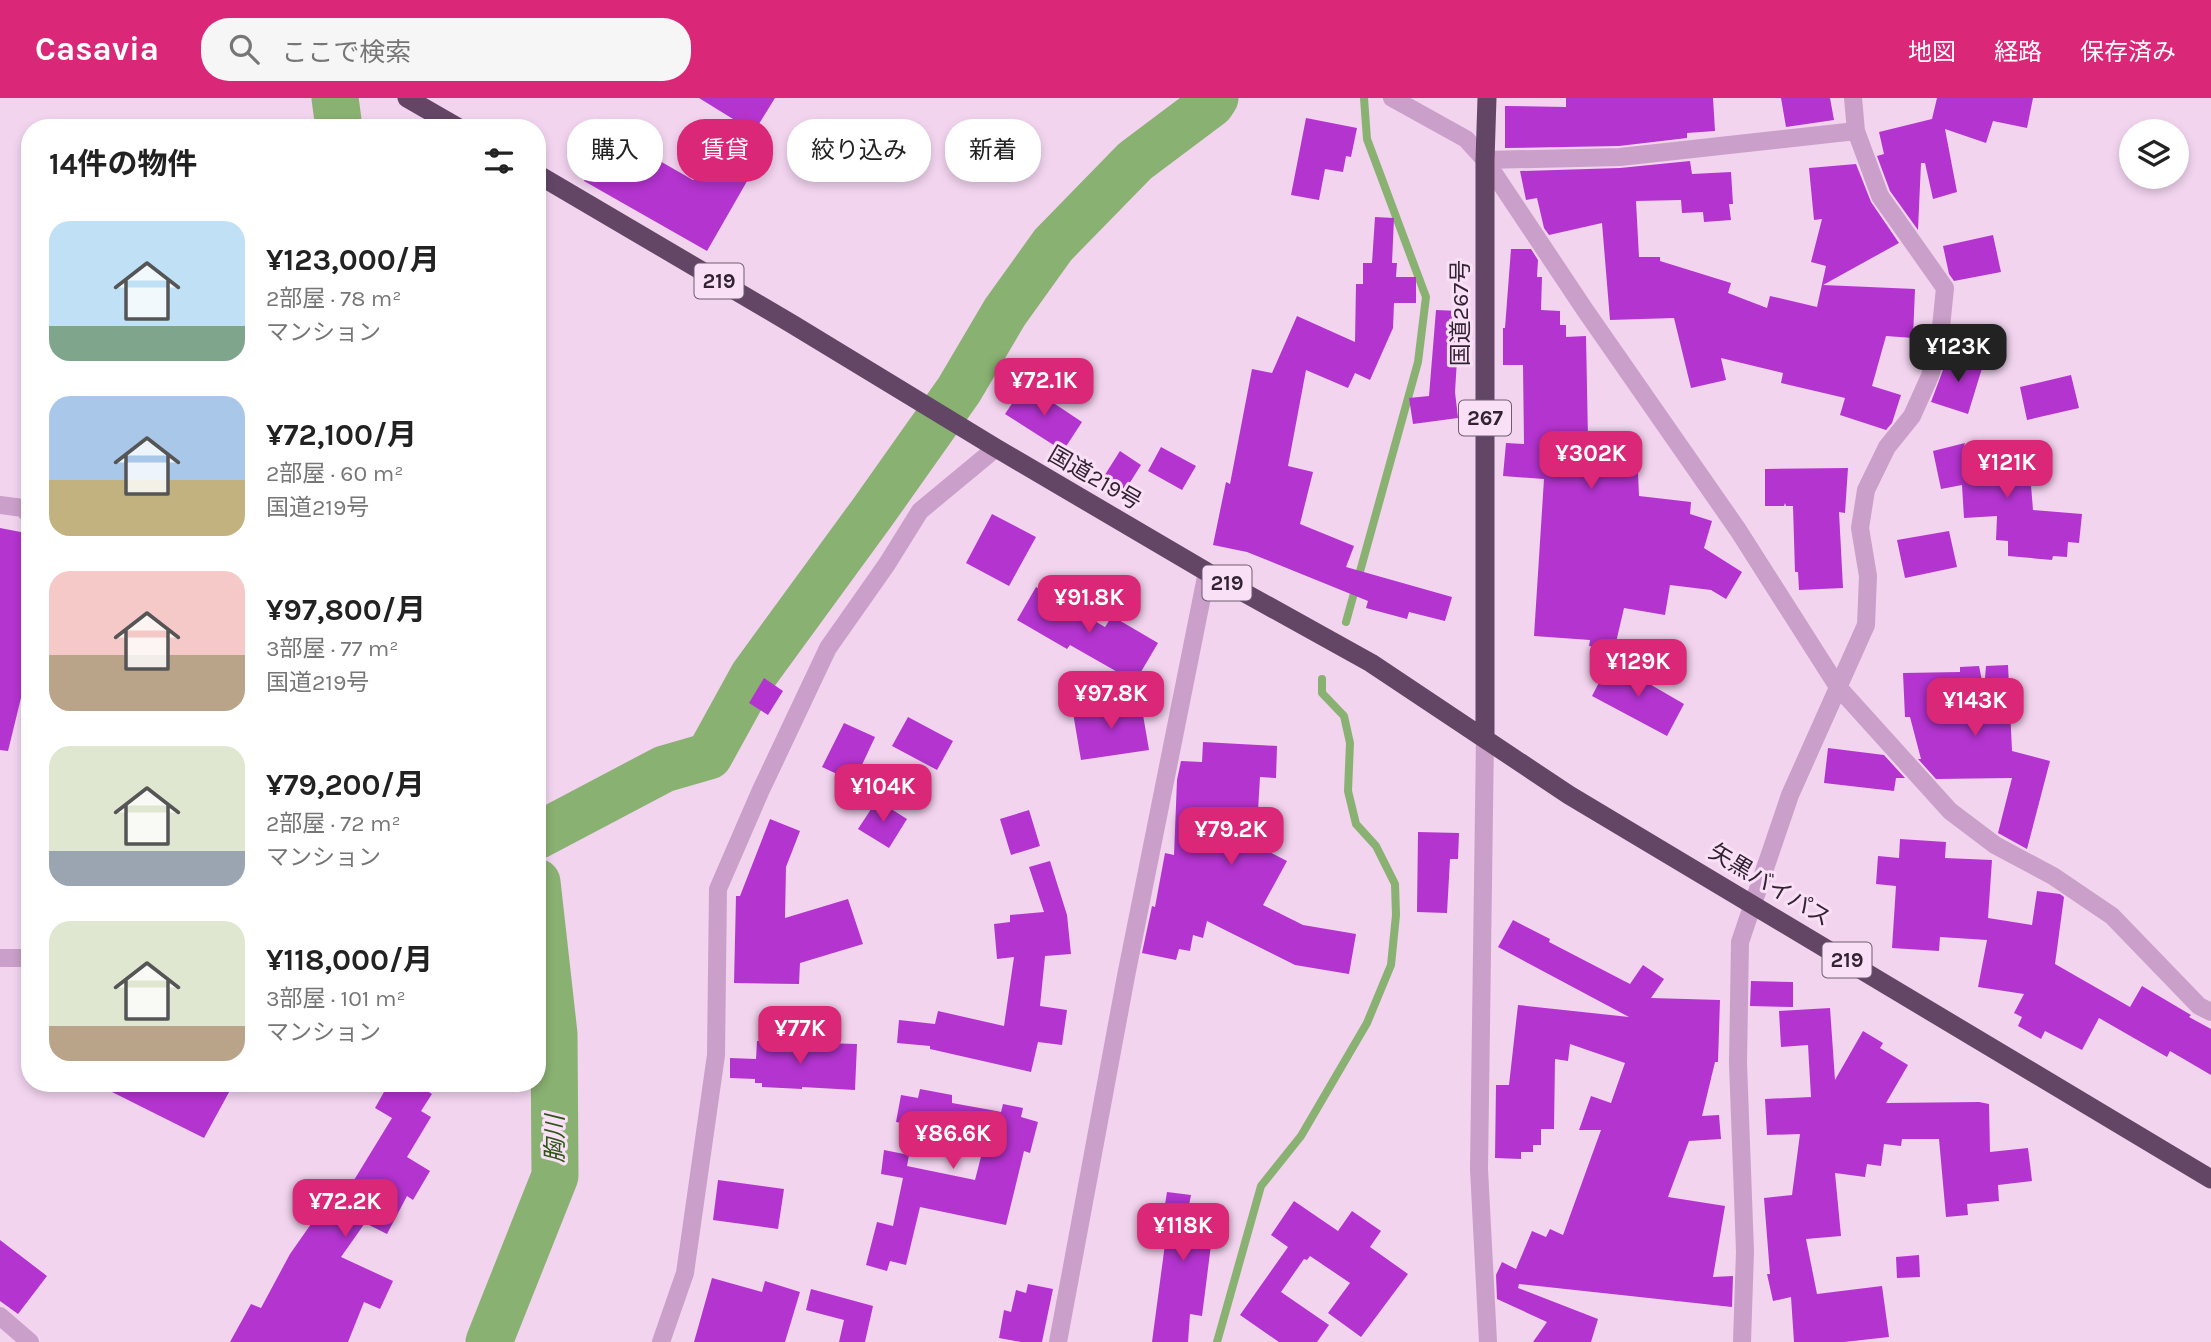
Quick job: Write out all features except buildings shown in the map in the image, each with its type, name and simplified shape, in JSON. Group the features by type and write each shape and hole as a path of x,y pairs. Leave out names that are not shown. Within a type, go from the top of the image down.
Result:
{"highway":[{"path":"408,98 444,119"},
{"name":"国道267号","path":"1485,737 1487,98"},
{"name":"国道219号","path":"546,179 1207,572 1371,663 1485,737"},
{"name":"矢黒バイパス","path":"1485,737 1569,794 2211,1179"}],"street":[{"path":"1392,98 1466,139 1485,160 1585,310 1738,530 1838,687 1950,811 1995,845 2053,876 2112,916 2199,1006 2211,1012"},
{"path":"1742,1342 1745,1251 1738,1063 1737,984 1740,942 1790,794 1866,625 1868,576 1860,528 1866,490 1887,447 1912,416 1930,376 1939,347 1945,288 1881,196 1856,131 1853,98"},
{"path":"1485,160 1620,157 1856,131"},
{"path":"661,1342 685,1273 716,1055 718,889 828,648 887,564 919,511 996,448"},
{"path":"0,505 21,508"},
{"path":"1058,1342 1126,976 1207,572"},
{"path":"1485,737 1479,1169 1488,1342"},
{"path":"0,958 21,958"},
{"path":"0,1316 30,1342"}],"waterway":[{"name":"胸川","path":"335,98 338,119"},
{"path":"546,831 664,769 709,756 753,676 959,390 1005,312 1053,245 1135,161 1211,104 1215,98"},
{"path":"1346,622 1418,362 1426,297 1367,139 1364,98"},
{"path":"1217,1342 1261,1186 1301,1136 1367,1023 1391,965 1396,915 1395,884 1376,846 1356,824 1348,791 1350,743 1344,716 1322,693 1322,679"},
{"name":"胸川","path":"489,1342 555,1176 554,1034 546,962"}]}
